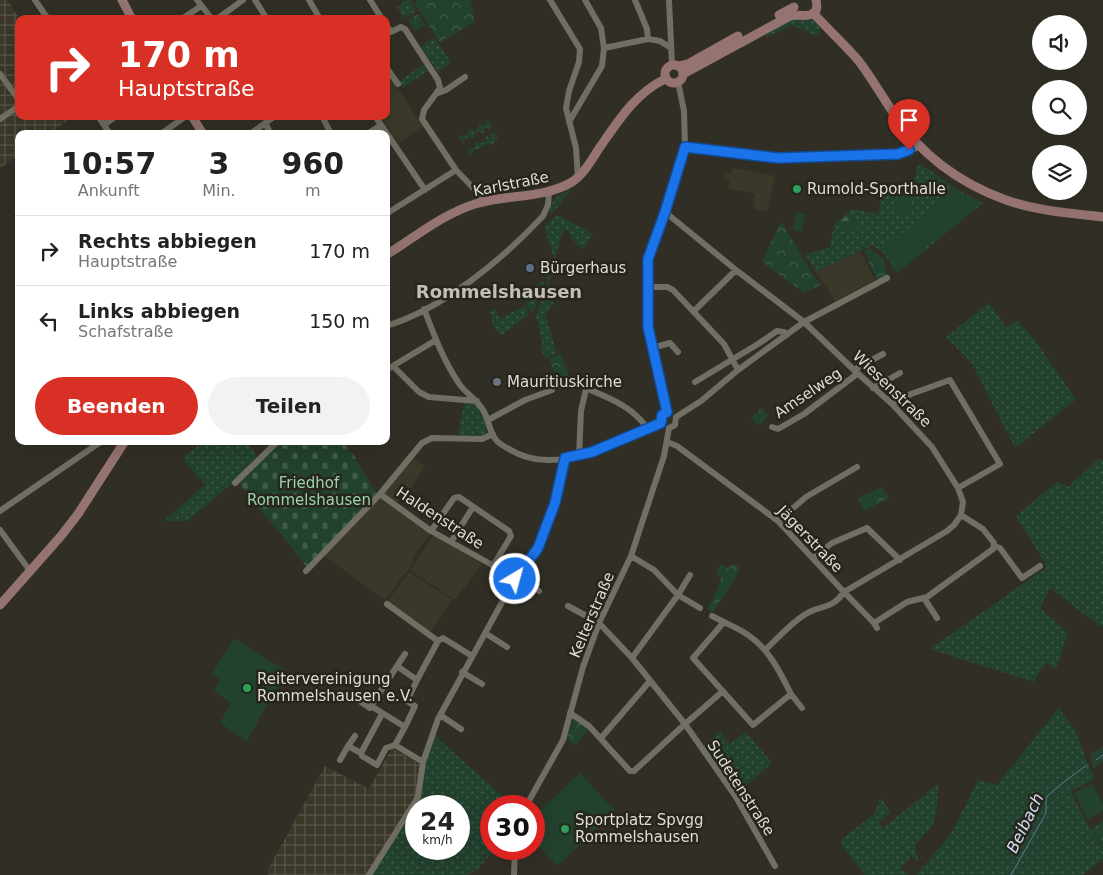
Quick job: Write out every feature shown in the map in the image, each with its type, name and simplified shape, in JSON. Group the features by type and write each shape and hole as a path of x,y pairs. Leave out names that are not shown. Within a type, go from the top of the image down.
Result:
{"main road":[{"path":"122,0 130,15"},
{"path":"665,78 672,83 678,82 682,79 678,68 790,16 795,7 807,16 813,14 817,6 816,0"},
{"path":"813,14 858,61 895,116 920,147 936,162 972,186 1007,200 1038,209 1103,217"},
{"name":"Karlstraße","path":"390,252 458,210 481,202 549,192 578,178 618,120 631,105 647,90 665,78 665,69 678,68"},
{"path":"0,605 78,514 121,445"}],"street":[{"path":"35,0 45,15"},
{"path":"222,15 243,0"},
{"path":"255,0 264,15"},
{"path":"309,0 318,15"},
{"path":"569,122 602,66 604,48 600,28 585,0"},
{"path":"636,0 647,29 648,39"},
{"path":"669,0 670,48 678,68"},
{"path":"374,1 380,15"},
{"path":"553,2 580,49 580,62 569,91 566,108 576,148 578,178"},
{"path":"186,15 199,3 209,15"},
{"path":"390,33 401,27 405,29 438,80 440,88 438,93 424,110 422,119 456,170 480,195 481,202"},
{"path":"604,48 648,39 660,41 670,48"},
{"path":"390,73 398,84"},
{"path":"0,74 15,95"},
{"path":"438,93 446,90 464,77"},
{"path":"667,412 648,327 648,259 685,147 684,111 678,82"},
{"path":"0,119 15,109"},
{"path":"101,120 108,130"},
{"path":"104,124 110,120"},
{"path":"166,130 180,120"},
{"path":"255,130 269,120"},
{"path":"378,120 384,130"},
{"path":"265,123 269,130"},
{"path":"373,130 381,125"},
{"path":"390,138 425,190"},
{"path":"685,147 778,158 898,154 920,147"},
{"path":"390,212 456,170"},
{"path":"390,324 424,309 474,280 538,223 545,214 549,192"},
{"name":"Wiesenstraße","path":"665,212 804,322 892,404 932,447 958,488 963,502 961,515"},
{"path":"694,311 736,270"},
{"path":"676,416 701,401 738,370 804,322 887,278"},
{"path":"648,287 667,287 672,290 724,344 738,370"},
{"path":"424,309 436,340 465,392 477,401 488,420 493,434 501,444 516,454 534,460 579,456 661,423"},
{"path":"695,382 777,331 787,335"},
{"path":"390,368 436,340"},
{"path":"652,348 670,344 678,352"},
{"name":"Amselweg","path":"772,427 778,429 804,414 856,372 883,354"},
{"path":"393,366 420,392 429,397 477,401"},
{"path":"873,388 900,373"},
{"path":"892,404 911,394 950,380 1000,464 958,488"},
{"path":"579,456 581,411 586,389 632,410 639,416 647,428"},
{"path":"488,420 525,400 552,390"},
{"path":"661,423 662,415 667,412 671,412 676,416"},
{"path":"661,423 664,427 669,428 675,425 676,416"},
{"name":"Kelterstraße","path":"532,795 562,740 583,666 599,623 631,556 668,442 669,428"},
{"path":"306,571 380,494 422,443 432,438 482,439 493,434"},
{"name":"Jägerstraße","path":"668,442 678,446 778,521 876,625 906,602 924,598"},
{"path":"0,511 96,445"},
{"path":"234,483 274,445"},
{"path":"369,875 418,796 423,762 440,715 462,672 515,579 538,548 555,503 565,458"},
{"path":"778,521 806,497 857,467"},
{"name":"Haldenstraße","path":"380,494 432,531 539,592"},
{"path":"432,531 454,498 459,497 509,531 511,536 493,566"},
{"path":"451,542 473,506"},
{"path":"766,650 802,616 833,604 844,592 947,531 961,515 987,532 994,546"},
{"path":"813,558 832,542 867,528 900,560"},
{"path":"0,530 30,571"},
{"path":"994,546 1000,548 1022,578 1040,566"},
{"path":"937,618 924,598 989,552 994,546"},
{"path":"631,556 654,570 678,595 700,608"},
{"path":"632,658 678,595 690,575"},
{"path":"387,604 438,641"},
{"path":"568,606 599,623"},
{"path":"712,616 748,634 766,650 791,694 802,708"},
{"path":"724,622 693,658 753,725 791,694"},
{"name":"Sudetenstraße","path":"599,623 632,658 685,724 736,797 775,866"},
{"path":"485,633 507,647"},
{"path":"395,746 415,706 407,701 438,641 443,638 472,656"},
{"path":"371,706 405,654"},
{"path":"397,666 417,680"},
{"path":"462,672 482,684"},
{"path":"601,738 650,681"},
{"path":"570,713 589,726 630,771 634,771 723,691"},
{"path":"355,698 405,727"},
{"path":"361,753 382,714"},
{"path":"440,715 461,728"},
{"path":"340,760 355,736"},
{"path":"348,746 377,765 386,748 395,746 423,762"},
{"path":"514,875 515,860"}],"shaded area":[{"path":"0,0 7,0 17,15 15,15 15,120 68,120 55,130 15,130 15,158 0,168"},
{"path":"393,81 423,127 398,143 384,120 390,120 390,83"},
{"path":"733,168 775,176 767,212 755,209 753,202 755,194 728,188 730,181 724,180 725,173 732,174"},
{"path":"860,251 875,280 835,301 816,272"},
{"path":"413,457 425,466 406,496 402,493 396,503 384,494"},
{"path":"380,497 431,532 412,559 413,563 385,600 323,555"},
{"path":"434,534 482,564 455,600 410,570"},
{"path":"409,572 452,600 430,632 387,602"},
{"path":"392,748 421,765 417,795 405,795 405,814 367,875 269,875 266,873 325,766 369,789"}],"green space":[{"path":"410,0 415,12 404,18 397,7"},
{"path":"419,0 470,0 475,22 440,42 414,3"},
{"path":"418,14 425,25 415,31 408,20"},
{"path":"792,19 810,19 819,24 820,32 817,35 813,35 791,25 768,37 765,36 765,34"},
{"path":"434,38 451,62 438,72 421,47"},
{"path":"424,64 428,71 403,88 399,81"},
{"path":"487,120 492,126 491,129 489,130 487,127 484,129 485,132 482,133 480,131 474,134 475,137 472,139 470,136 463,140 465,143 462,142 459,137 460,134 462,137 469,134 467,131 471,129 473,132 479,128 478,125 486,125 485,122"},
{"path":"493,133 497,137 495,142 491,145 489,143 470,153 472,156 468,155 466,148 469,150 475,146 474,143 477,141 479,144 486,141 484,137 487,136 489,139"},
{"path":"918,164 921,164 954,188 983,203 897,273 883,253 873,245 816,272 806,255 830,247 834,225 852,209 878,214 884,185 911,191"},
{"path":"937,176 944,182 941,188 934,192 929,186 933,178"},
{"path":"569,190 571,191 550,214 553,202"},
{"path":"953,190 980,203 898,271 882,250"},
{"path":"909,193 912,197 908,212 904,214 896,210 898,196"},
{"path":"797,212 806,214 801,232 793,230"},
{"path":"557,215 593,234 583,250 572,239 568,230 563,231 549,283 551,288 549,299 554,303 545,314 557,354 545,358 540,346 543,345 536,316 540,302 546,301 548,287 546,283 554,258 544,227"},
{"path":"850,215 856,218 859,224 856,230 850,233 844,230 841,224 844,218"},
{"path":"781,221 821,285 804,293 762,262"},
{"path":"869,248 884,259 887,275 877,280 864,251"},
{"path":"544,281 535,309 531,312 521,294"},
{"path":"989,303 1007,328 1017,320 1034,339 1076,399 1015,448 971,362 946,337"},
{"path":"525,305 529,314 502,335 496,331 490,312 495,309 500,319"},
{"path":"561,354 568,379 561,389 556,390 553,388 550,378 555,374 549,358"},
{"path":"464,403 476,403 486,421 487,434 481,437 458,436"},
{"path":"761,408 769,415 759,426 751,419"},
{"path":"198,445 250,445 258,458 234,482 187,521 164,521 205,485 182,458"},
{"name":"Friedhof Rommelshausen","path":"279,445 345,445 355,457 376,493 307,567 238,482"},
{"path":"1099,458 1103,461 1103,625 1101,627 1050,588 1040,608 1068,633 1056,669 1046,663 1033,682 930,649 1047,567 1016,516 1057,482 1068,487"},
{"path":"882,487 889,498 864,511 858,498"},
{"path":"721,564 728,568 734,564 740,568 713,612 707,609 718,589 721,577 716,571"},
{"name":"Reitervereinigung Rommelshausen e.V.","path":"234,638 286,671 247,741 220,723 231,703 214,691 220,680 212,674"},
{"path":"1059,708 1075,730 1094,779 1071,791 1075,800 1067,807 1075,801 1103,852 1103,859 1082,875 916,875 951,834 978,780 997,785"},
{"path":"574,719 589,729 576,745 566,740"},
{"path":"720,731 730,744 746,732 772,763 736,795 702,747"},
{"path":"434,735 502,795 480,795 480,860 486,860 479,868 468,875 371,875 405,821 405,860 470,860 470,795 420,795 425,763"},
{"path":"1103,747 1103,761 1094,768 1090,755"},
{"name":"Sportplatz Spvgg Rommelshausen","path":"580,773 615,811 557,866 545,853 545,806"},
{"path":"938,784 937,807 933,824 915,847 919,862 905,851 911,857 900,868 909,875 865,875 842,846 842,839 874,814 881,798 891,813 879,822 883,828"},
{"path":"1092,784 1103,804 1103,811 1088,819 1074,793"},
{"path":"1103,821 1103,850 1091,830"}],"waterway":[{"name":"Beibach","path":"1096,760 1103,755"},
{"name":"Beibach","path":"1011,875 1046,813 1046,797 1087,765"}],"place":[{"name":"Rumold-Sporthalle","path":"797,189"},
{"name":"Bürgerhaus","path":"530,268"},
{"name":"Mauritiuskirche","path":"497,382"},
{"name":"Reitervereinigung Rommelshausen e.V.","path":"247,688"},
{"name":"Sportplatz Spvgg Rommelshausen","path":"565,829"}],"district":[{"name":"Rommelshausen","path":"499,291"}],"route":[{"path":"515,579 538,548 555,503 565,458 592,452 661,423 662,415 667,412 648,327 648,259 685,147 778,158 898,154 909,150"}]}
